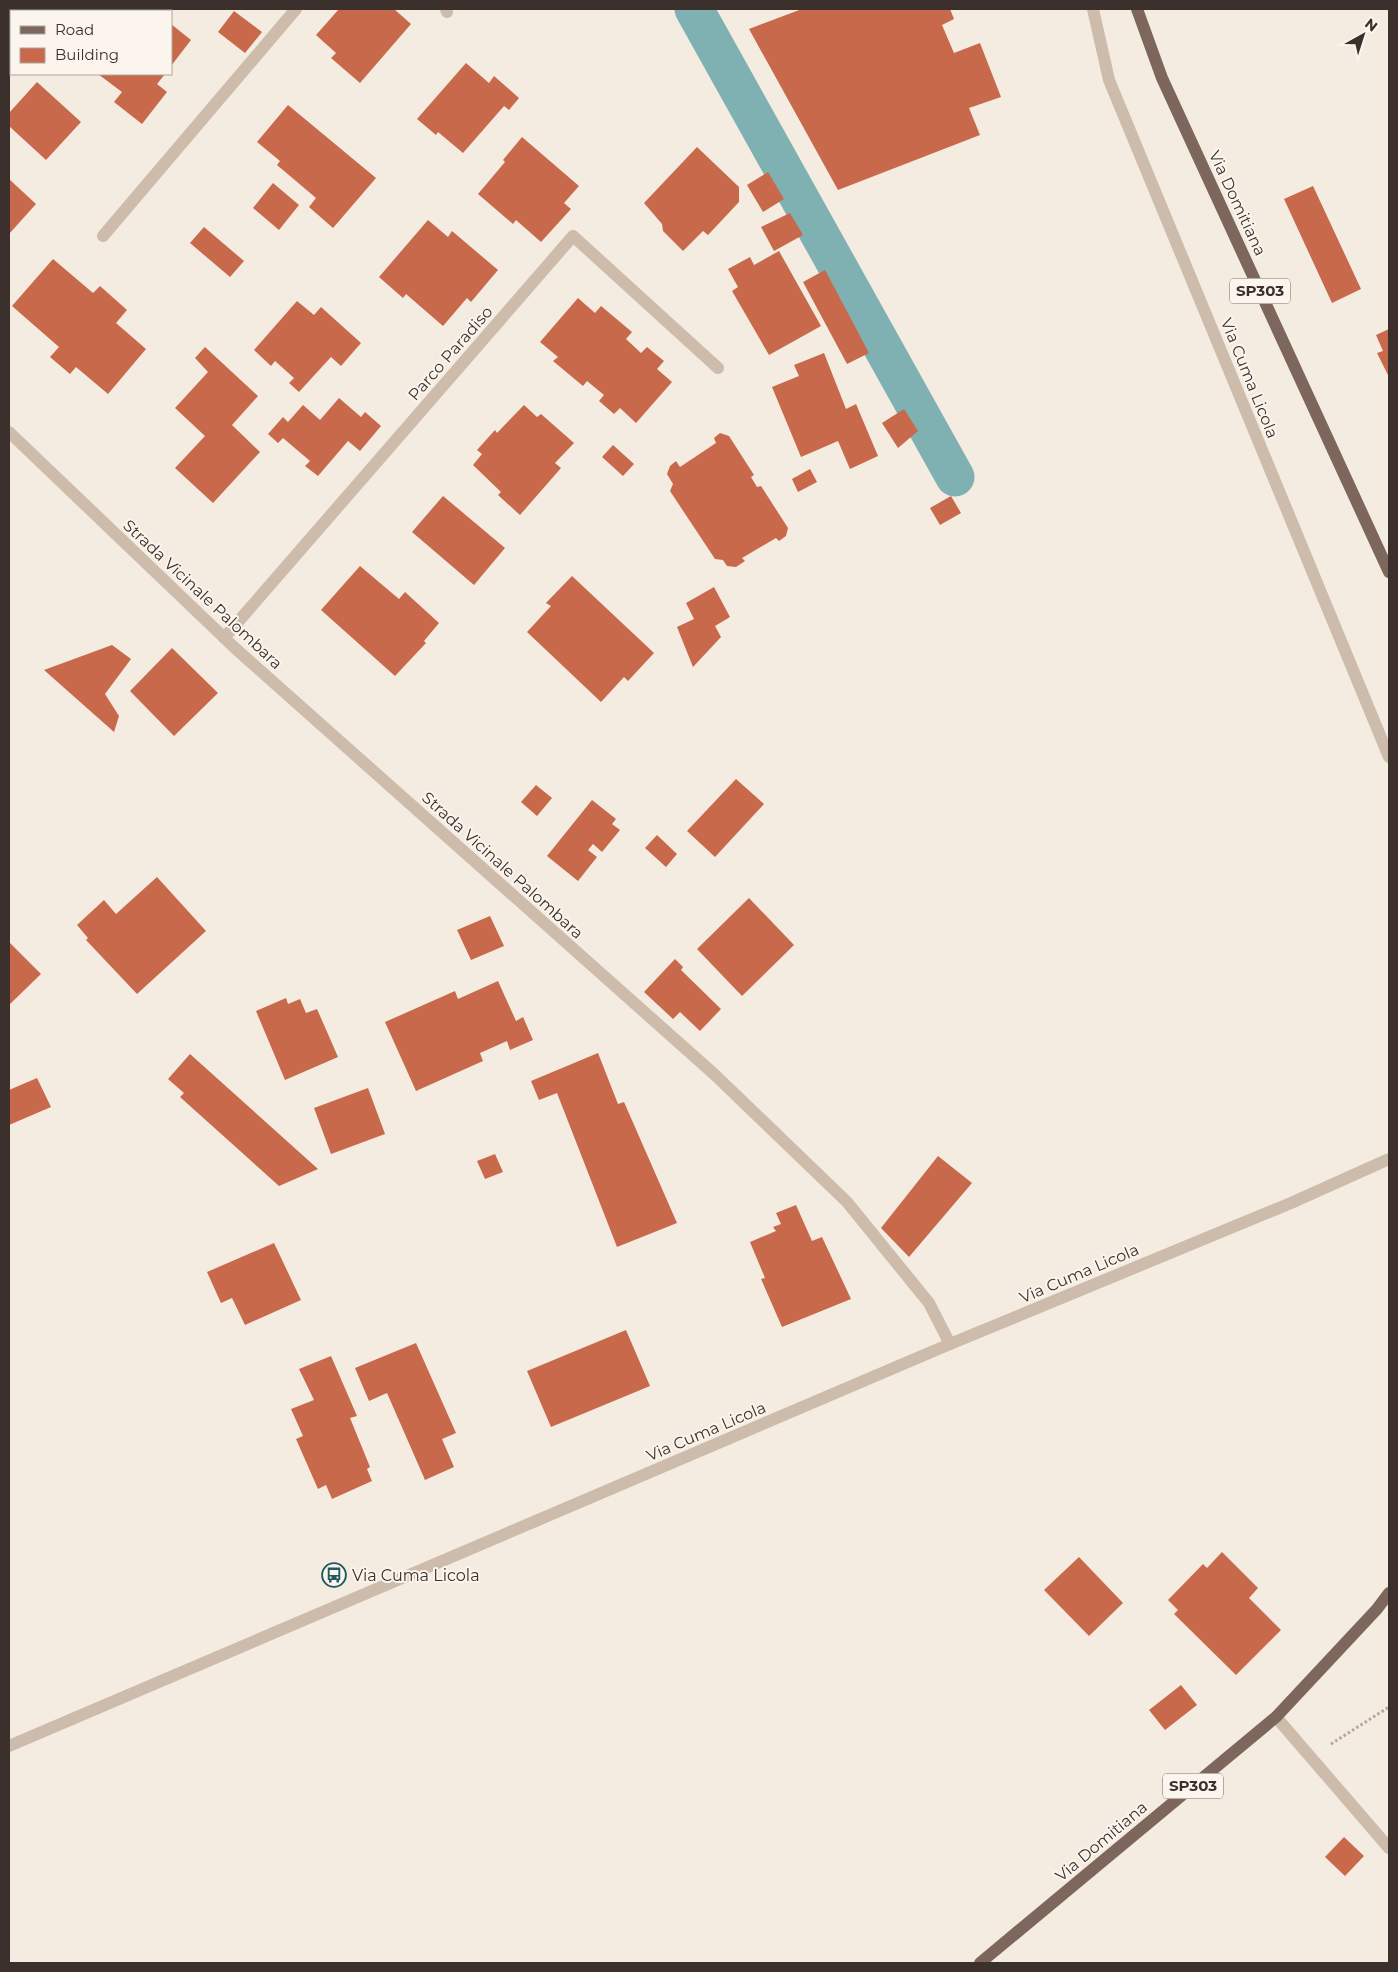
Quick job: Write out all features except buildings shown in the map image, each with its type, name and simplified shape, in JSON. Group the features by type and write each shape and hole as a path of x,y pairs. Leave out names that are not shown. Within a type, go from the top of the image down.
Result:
{"main road":[{"name":"Via Domitiana","path":"1137,9 1162,78 1389,572"},
{"name":"Via Domitiana","path":"980,1963 1276,1717 1377,1610 1389,1593"}],"street":[{"path":"103,236 296,9"},
{"name":"Via Cuma Licola","path":"1093,9 1109,80 1389,757"},
{"name":"Parco Paradiso","path":"224,638 573,236 718,368"},
{"name":"Strada Vicinale Palombara","path":"9,432 224,638 714,1074 847,1202 929,1303 950,1344"},
{"name":"Via Cuma Licola","path":"9,1746 950,1344 1291,1203 1389,1158"},
{"path":"1276,1717 1389,1848"}],"path":[{"path":"1309,1757 1389,1707"}],"waterway":[{"path":"694,9 955,477"}],"place":[{"name":"Via Cuma Licola","path":"334,1575"}]}
